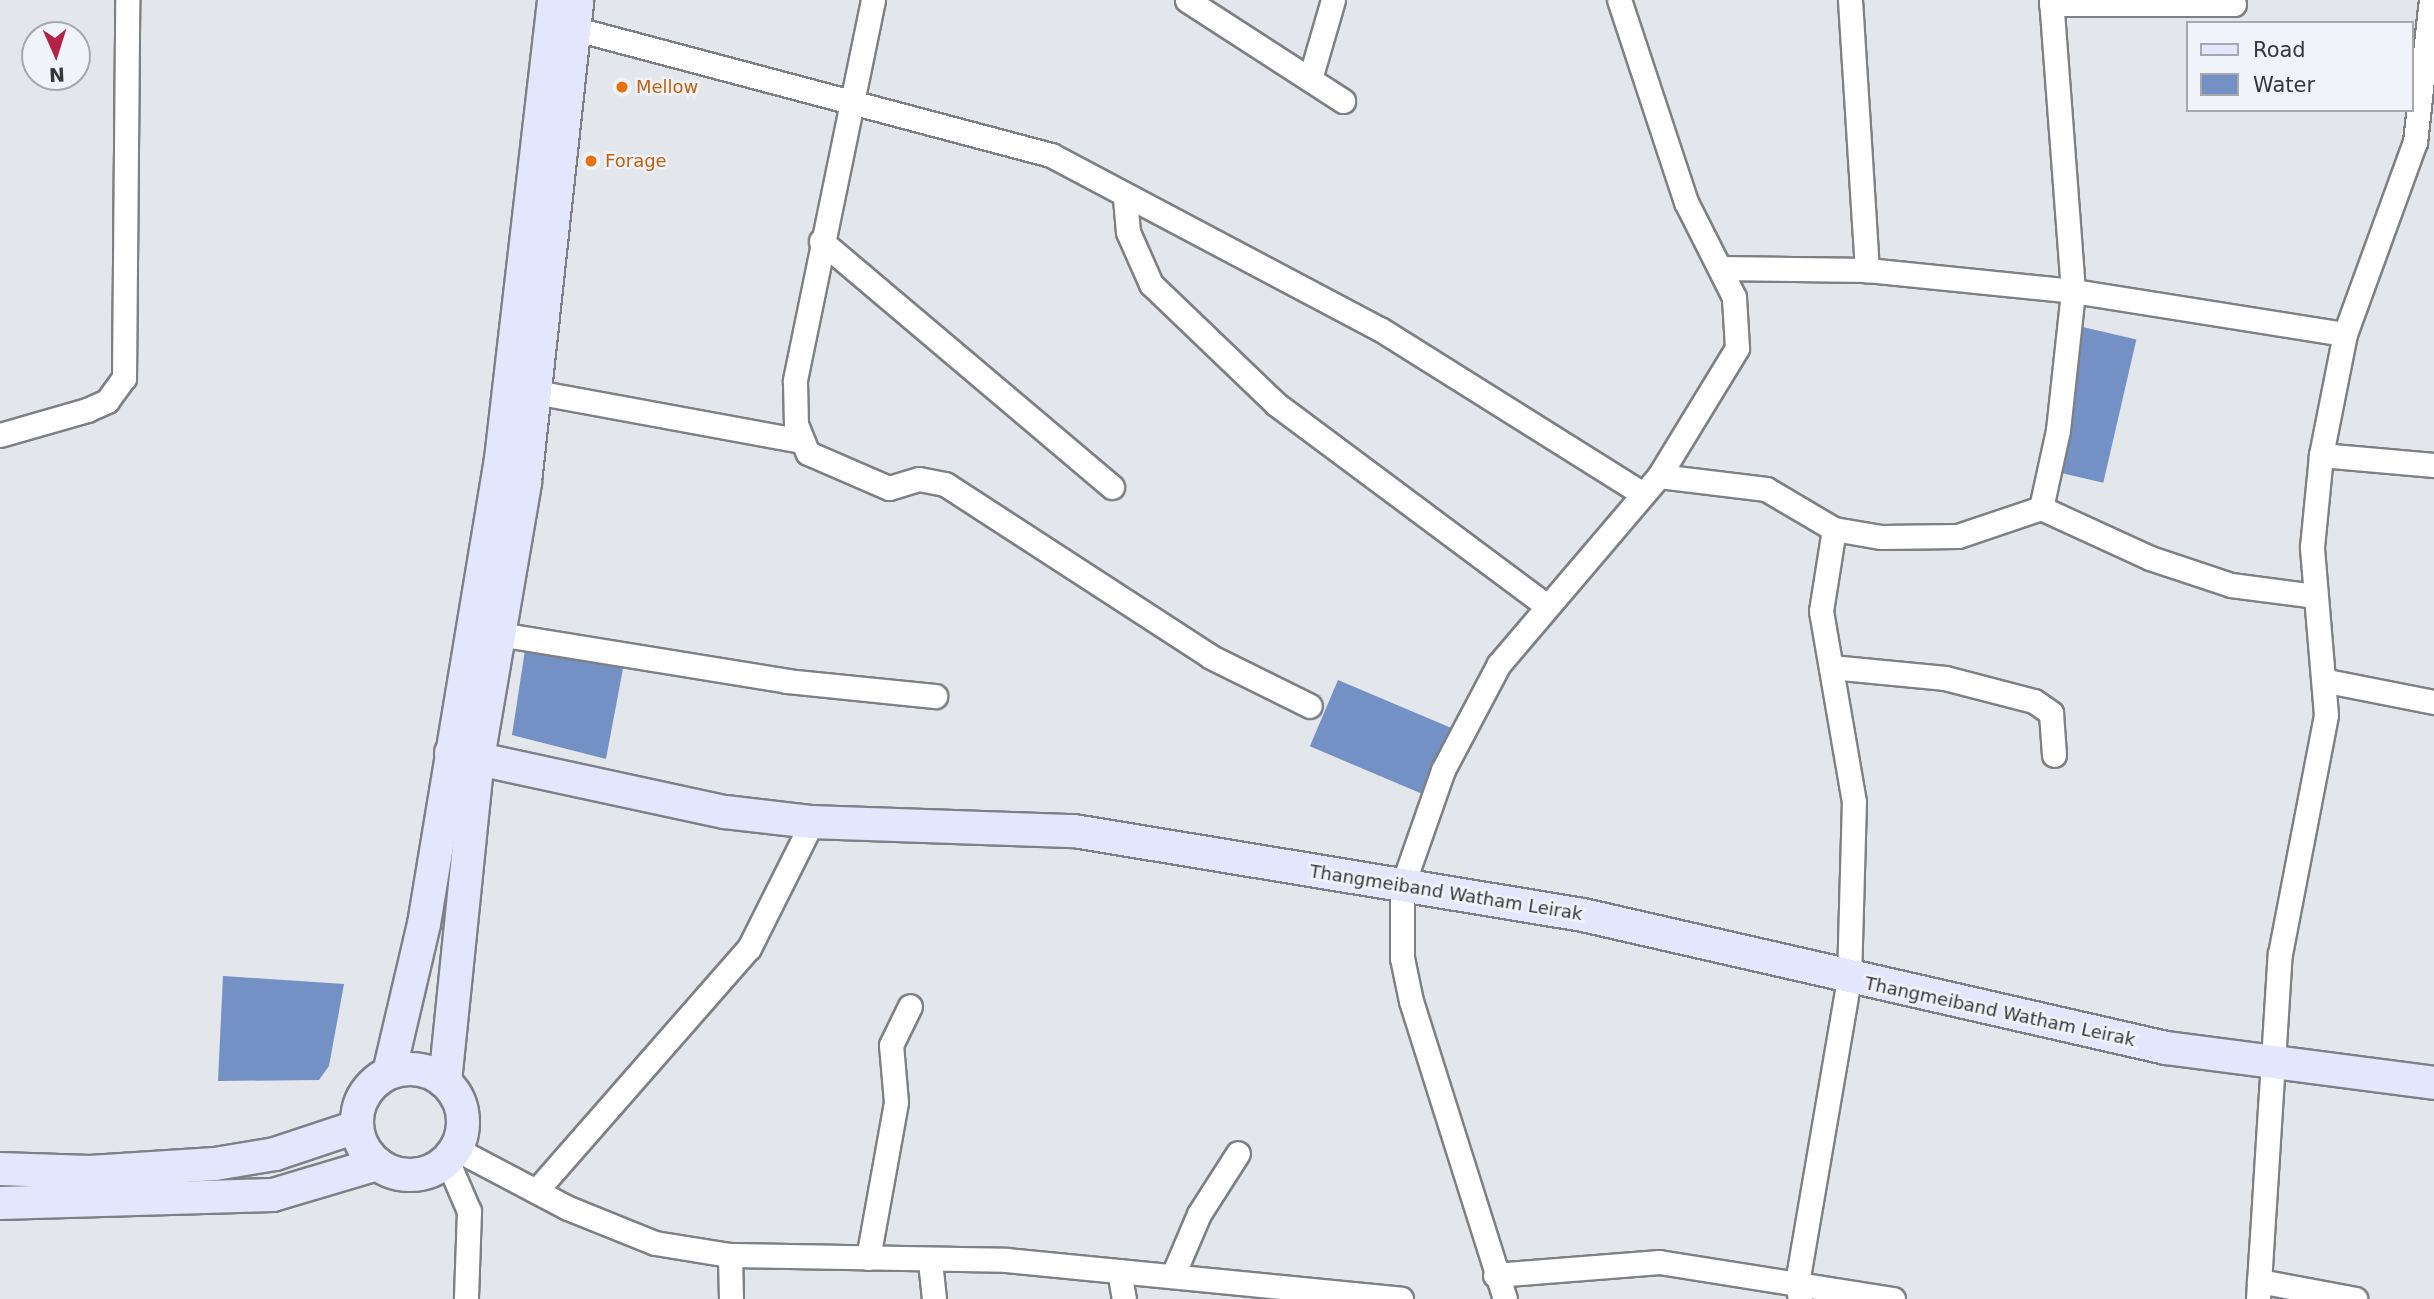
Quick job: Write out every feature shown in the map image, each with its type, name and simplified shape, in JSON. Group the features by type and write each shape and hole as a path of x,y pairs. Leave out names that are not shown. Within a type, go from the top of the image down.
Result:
{"main road":[{"path":"389,1073 465,755 535,392 564,13"},
{"path":"487,633 516,345 564,13"},
{"path":"0,1203 273,1195 377,1164 416,1175 451,1155 463,1114 445,1082 465,755"},
{"name":"Thangmeiband Watham Leirak","path":"465,755 671,802 812,822 1074,831 1583,915 1849,979 2270,1064 2434,1083"},
{"path":"377,1164 356,1127 365,1095 389,1073 411,1069 445,1082"},
{"path":"0,1169 90,1172 215,1164 275,1154 356,1127"}],"street":[{"path":"0,435 107,401 124,378 127,0"},
{"path":"801,441 795,381 821,241 873,0"},
{"path":"1187,0 1343,101"},
{"path":"1310,79 1333,0"},
{"path":"1505,1299 1494,1275 1411,1001 1402,958 1402,887 1443,770 1472,710 1499,664 1546,605 1659,476 1737,348 1734,297 1686,202 1619,0"},
{"path":"1850,0 1867,270"},
{"path":"2355,1299 2258,1290 2270,1064 2280,954 2318,769 2327,681 2314,596 2321,454 2345,334 2415,142 2431,0"},
{"path":"2041,508 2058,430 2073,291 2051,2 2234,4"},
{"path":"564,13 852,101 1017,142 1380,329 1643,494"},
{"path":"1125,198 1128,232 1151,284 1276,404 1546,605"},
{"path":"821,241 1112,487"},
{"path":"1720,268 1867,270 2073,291 2345,334"},
{"path":"535,392 801,441 821,461 888,488 919,479 945,484 1212,657 1310,706"},
{"path":"2321,454 2434,465"},
{"path":"1659,476 1766,489 1834,529 1911,539 1958,536 2041,508 2150,558 2231,584 2314,596"},
{"path":"1798,1291 1849,979 1854,802 1821,611 1834,529"},
{"path":"487,633 787,681 935,696"},
{"path":"1831,667 1945,678 2034,701 2051,713 2054,755"},
{"path":"2327,681 2434,702"},
{"path":"536,1191 749,948 812,822"},
{"path":"868,1258 896,1102 891,1045 910,1006"},
{"path":"1173,1275 1199,1214 1238,1153"},
{"path":"451,1155 655,1243 730,1255 930,1261 1006,1260 1401,1299"},
{"path":"451,1155 469,1211 466,1299"},
{"path":"730,1255 731,1299"},
{"path":"930,1261 934,1299"},
{"path":"1494,1275 1659,1262 1798,1291 1893,1299"},
{"path":"1119,1272 1124,1299"}],"water":[{"path":"2074,325 2136,339 2103,483 2041,468"},
{"path":"525,650 624,663 606,759 512,735"},
{"path":"1338,680 1453,729 1425,795 1310,746"},
{"path":"223,976 344,984 329,1066 319,1080 218,1081"}],"place":[{"name":"Mellow","path":"622,87"},
{"name":"Forage","path":"591,161"}]}
